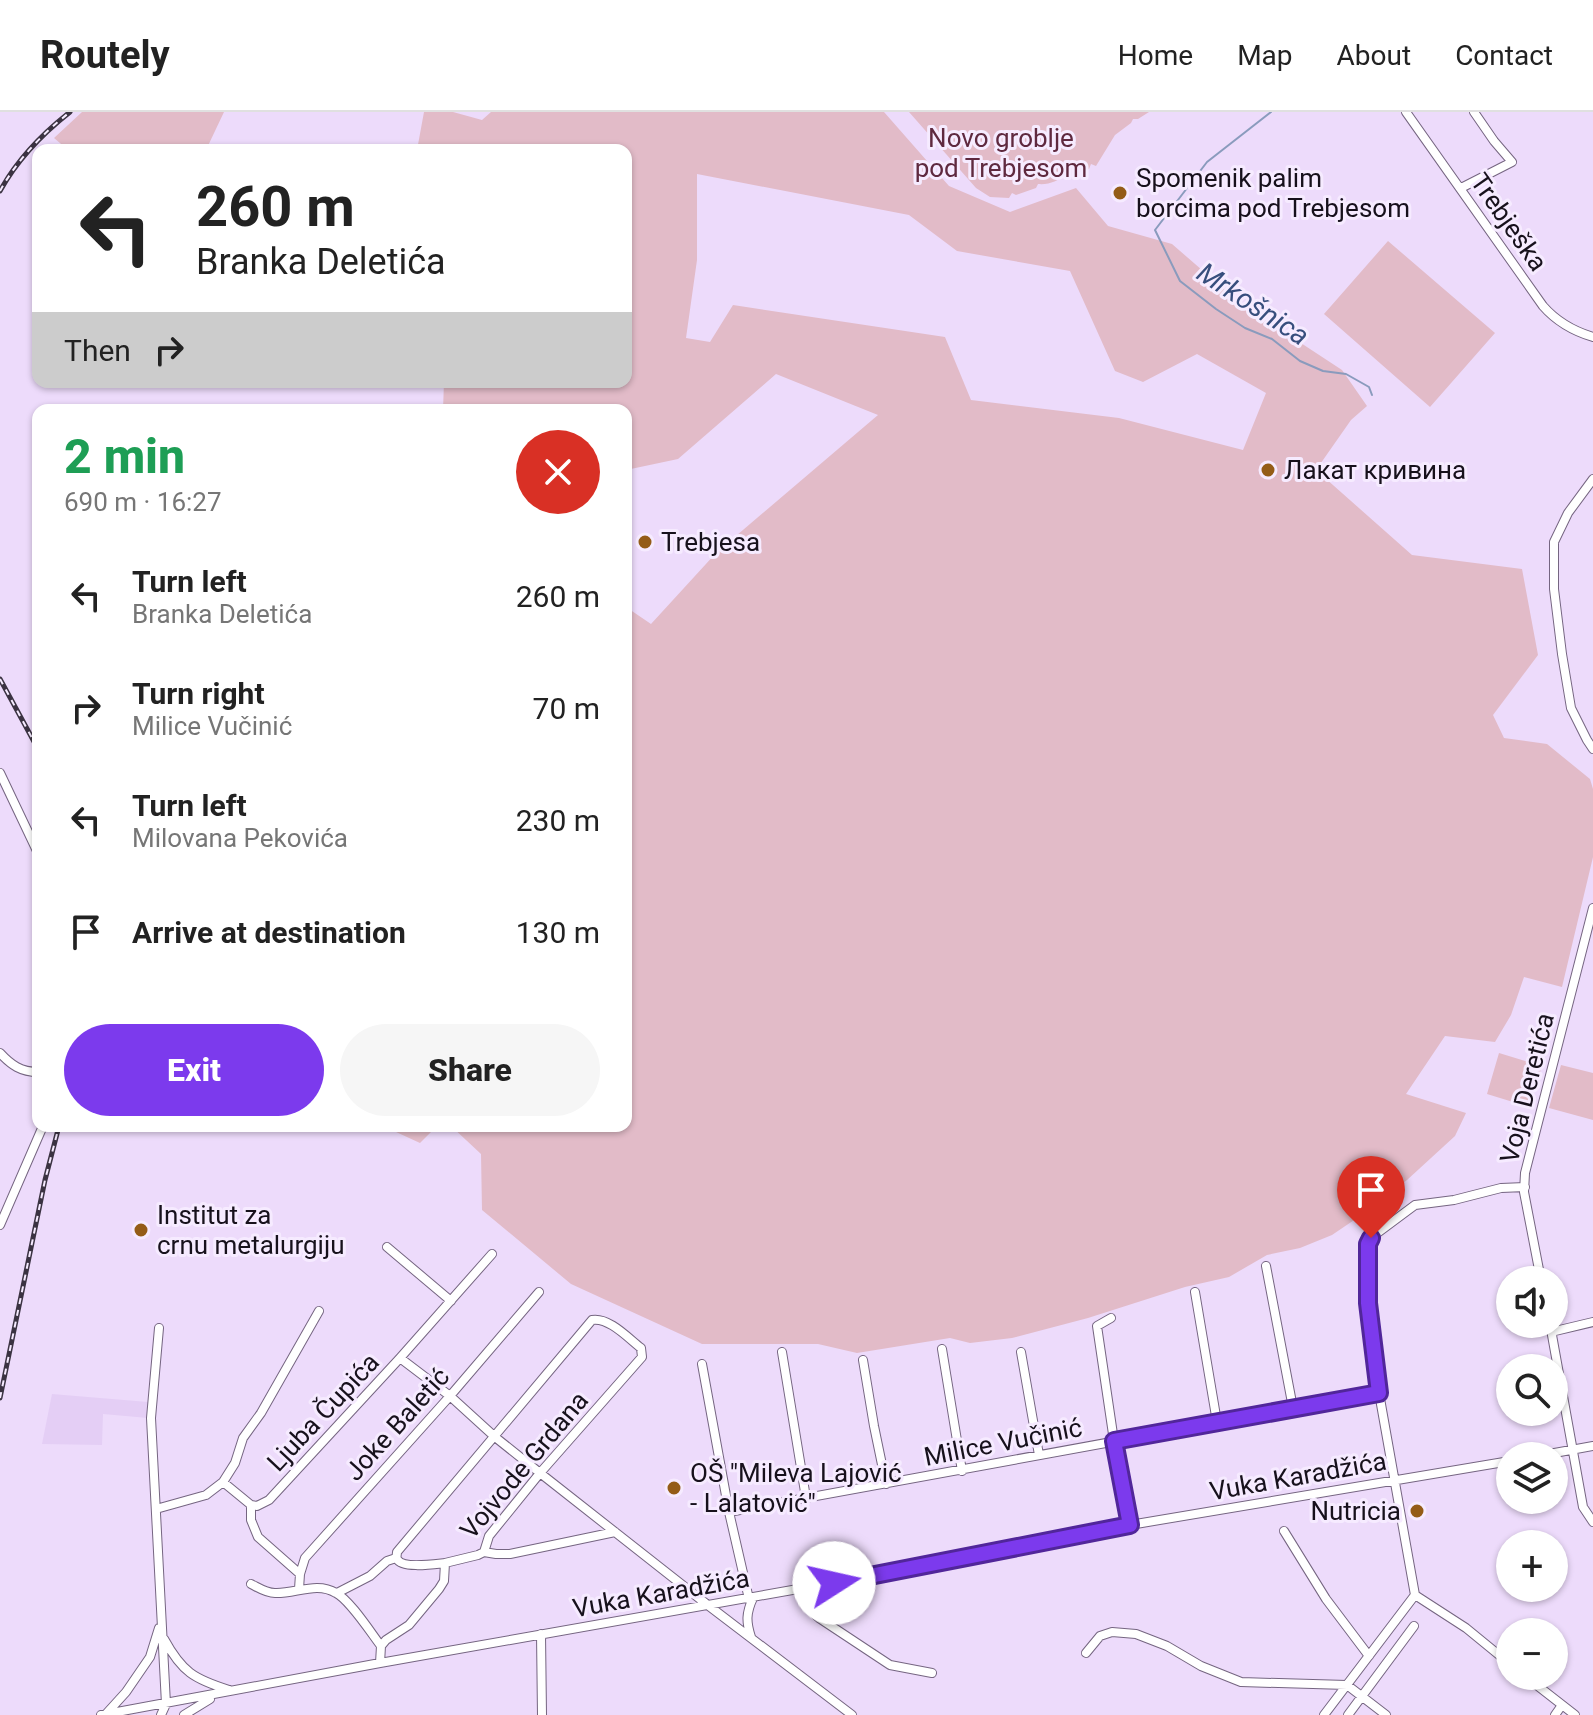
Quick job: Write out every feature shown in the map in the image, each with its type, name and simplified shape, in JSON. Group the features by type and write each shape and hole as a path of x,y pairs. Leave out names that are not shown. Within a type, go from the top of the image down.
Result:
{"street":[{"name":"Trebješka","path":"1406,112 1548,311 1568,327 1593,337"},
{"path":"1461,188 1512,162 1474,112"},
{"path":"1593,479 1568,513 1554,542 1554,589 1571,708 1593,749"},
{"path":"0,773 32,840"},
{"name":"Voja Deretića","path":"1539,1266 1525,1173 1593,908"},
{"path":"0,1053 22,1071 32,1072"},
{"path":"0,1225 40,1132"},
{"path":"1324,1715 1415,1595 1379,1393 1368,1296 1368,1244 1371,1238 1415,1205 1454,1200 1501,1188 1525,1187"},
{"path":"387,1247 451,1301"},
{"name":"Ljuba Čupića","path":"251,1505 257,1506 269,1500 492,1254"},
{"path":"1266,1266 1293,1408"},
{"name":"Joke Baletić","path":"299,1589 305,1558 539,1292"},
{"path":"1195,1292 1217,1422"},
{"path":"156,1509 206,1495 223,1482 235,1463 243,1438 261,1413 319,1311"},
{"path":"1111,1318 1097,1326 1130,1525"},
{"name":"Vojvode Grdana","path":"381,1646 409,1625 439,1589 444,1581 445,1563 484,1552 489,1536 540,1473 642,1357 641,1348 609,1323 592,1320 495,1437"},
{"path":"1568,1325 1593,1322"},
{"path":"159,1328 151,1418 166,1704 161,1715"},
{"path":"1552,1338 1583,1507 1593,1522"},
{"path":"942,1349 962,1471"},
{"path":"782,1352 806,1498"},
{"path":"1021,1352 1039,1455"},
{"path":"400,1358 540,1473 852,1715"},
{"path":"863,1360 886,1484"},
{"path":"702,1364 729,1512 751,1598 746,1618 751,1638"},
{"name":"Milice Vučinić","path":"729,1512 1379,1393"},
{"path":"396,1557 397,1552 495,1437"},
{"path":"1568,1451 1593,1446"},
{"name":"Vuka Karadžića","path":"108,1714 812,1587 1130,1525 1496,1463"},
{"path":"223,1482 251,1505 251,1520 258,1537 300,1574"},
{"path":"1284,1531 1326,1599 1369,1656"},
{"path":"484,1552 510,1554 615,1532"},
{"path":"396,1557 403,1563 414,1565 445,1563"},
{"path":"337,1593 370,1576 396,1557"},
{"path":"251,1584 275,1593 315,1588 337,1593 381,1646 380,1663"},
{"path":"812,1587 810,1608 819,1618 890,1665 932,1673"},
{"path":"1415,1595 1466,1628 1496,1653"},
{"path":"108,1714 150,1657 162,1620"},
{"path":"1348,1715 1414,1626"},
{"path":"1086,1653 1100,1636 1112,1632 1136,1634 1241,1682 1347,1685 1386,1715"},
{"path":"541,1634 542,1715"},
{"path":"163,1636 182,1668 203,1682 230,1691"},
{"path":"1543,1690 1575,1715"},
{"path":"184,1715 205,1701 230,1691"},
{"path":"1555,1715 1562,1705"}],"shaded area":[{"path":"52,1394 148,1402 148,1418 103,1414 102,1445 42,1444"}],"green space":[{"path":"82,112 224,112 209,144 61,144 54,138"},
{"name":"Trebjesa","path":"424,112 453,112 482,120 491,112 884,112 949,186 1010,212 1076,188 1108,226 1172,244 1240,303 1342,370 1367,406 1351,420 1316,470 1412,555 1522,569 1538,655 1493,715 1504,738 1547,744 1590,779 1593,789 1593,857 1562,987 1524,977 1511,1015 1495,1042 1445,1036 1406,1094 1466,1113 1455,1136 1407,1180 1332,1235 1300,1248 1267,1255 1229,1277 1012,1338 970,1343 950,1338 857,1353 818,1344 702,1344 571,1284 482,1210 481,1154 457,1132 632,1132 632,611 651,624 716,553 878,415 776,374 678,459 632,469 632,404 443,404 444,388 632,388 632,144 418,144","holes":["697,174 909,215 957,251 1070,271 1115,371 1143,382 1197,354 1266,393 1243,450 1119,418 971,400 945,337 733,305 710,342 686,338 697,260"]},
{"name":"Novo groblje pod Trebjesom","path":"909,112 1149,112 1133,119 1115,135 1096,166 1091,164 1089,169 1070,176 1066,174 1016,195 1012,193 1009,198 990,197 976,188"},
{"path":"1388,241 1495,333 1430,407 1324,314"},
{"path":"1499,1053 1542,1066 1529,1107 1487,1094"},
{"path":"1561,1065 1593,1073 1593,1120 1549,1108"},
{"path":"396,1132 431,1132 420,1143"}],"waterway":[{"name":"Mrkošnica","path":"1271,112 1207,162 1155,230 1180,281 1216,309 1245,328 1272,339 1300,361 1323,371 1346,374 1369,387 1372,395"}],"railway":[{"path":"35,144 70,112"},
{"path":"0,191 32,147"},
{"path":"0,679 32,738"},
{"path":"0,1398 57,1132"}],"place":[{"name":"Spomenik palim borcima pod Trebjesom","path":"1120,193"},
{"name":"Лакат кривина","path":"1268,470"},
{"name":"Trebjesa","path":"645,542"},
{"name":"Institut za crnu metalurgiju","path":"141,1230"},
{"name":"OŠ \"Mileva Lajović - Lalatović\"","path":"674,1488"},
{"name":"Nutricia","path":"1417,1511"}],"route":[{"path":"834,1583 1130,1525 1114,1441 1379,1393 1368,1296 1368,1244 1371,1238"}]}
